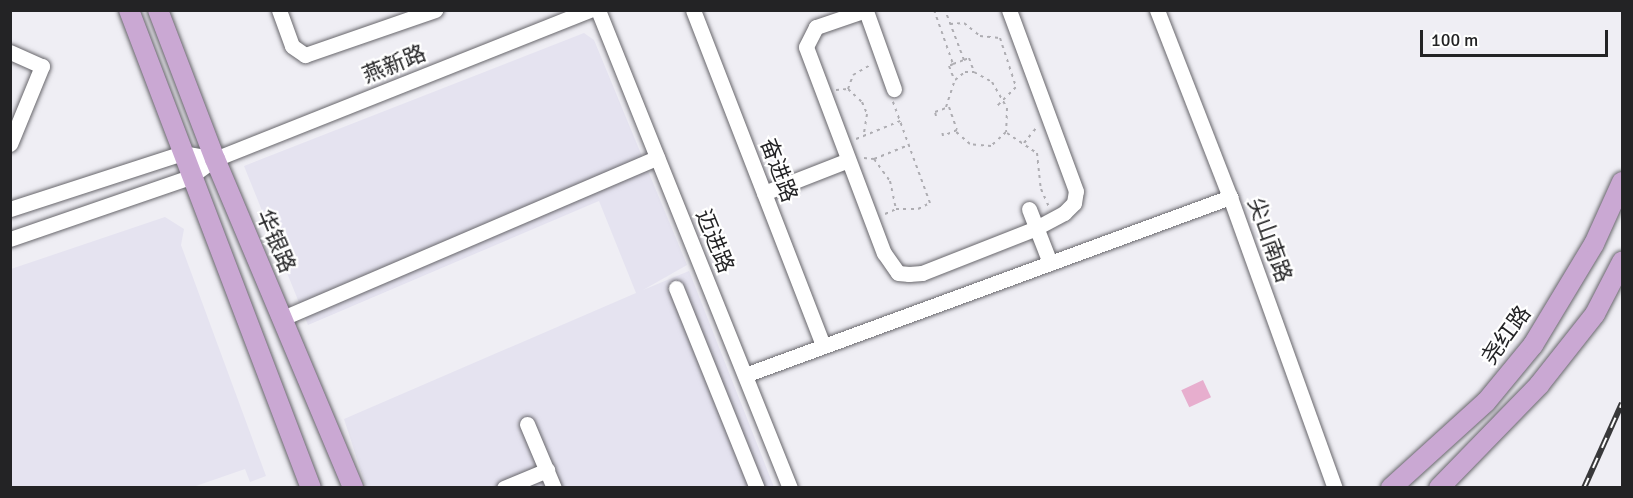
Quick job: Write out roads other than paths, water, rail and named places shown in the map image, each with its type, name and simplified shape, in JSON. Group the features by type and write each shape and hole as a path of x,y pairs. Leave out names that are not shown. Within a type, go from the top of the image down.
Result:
{"main road":[{"path":"129,10 190,177 311,488"},
{"name":"华银路","path":"158,10 215,159 353,488"},
{"name":"尧红路","path":"1391,488 1486,402 1533,345 1594,244 1623,182"},
{"path":"1439,488 1539,385 1595,314 1623,262"}],"street":[{"path":"279,10 292,46 305,55 408,15 435,10"},
{"name":"燕新路","path":"10,239 190,177 215,159 589,10"},
{"name":"迈进路","path":"598,10 790,488"},
{"name":"奋进路","path":"693,10 823,346"},
{"path":"892,90 866,11 816,27 808,37 809,61 871,220 892,267 909,274 922,273 1036,228 1064,213 1077,195 1009,10"},
{"name":"尖山南路","path":"1157,10 1230,197 1335,488"},
{"path":"10,52 42,66 10,144"},
{"path":"10,209 182,153 215,159"},
{"path":"764,193 846,154"},
{"path":"283,318 657,158"},
{"path":"745,375 1230,197"},
{"path":"1029,209 1050,263"},
{"path":"676,288 757,488"},
{"path":"527,424 554,488"},
{"path":"504,488 547,470"}],"railway":[{"path":"1584,488 1622,403"}]}
